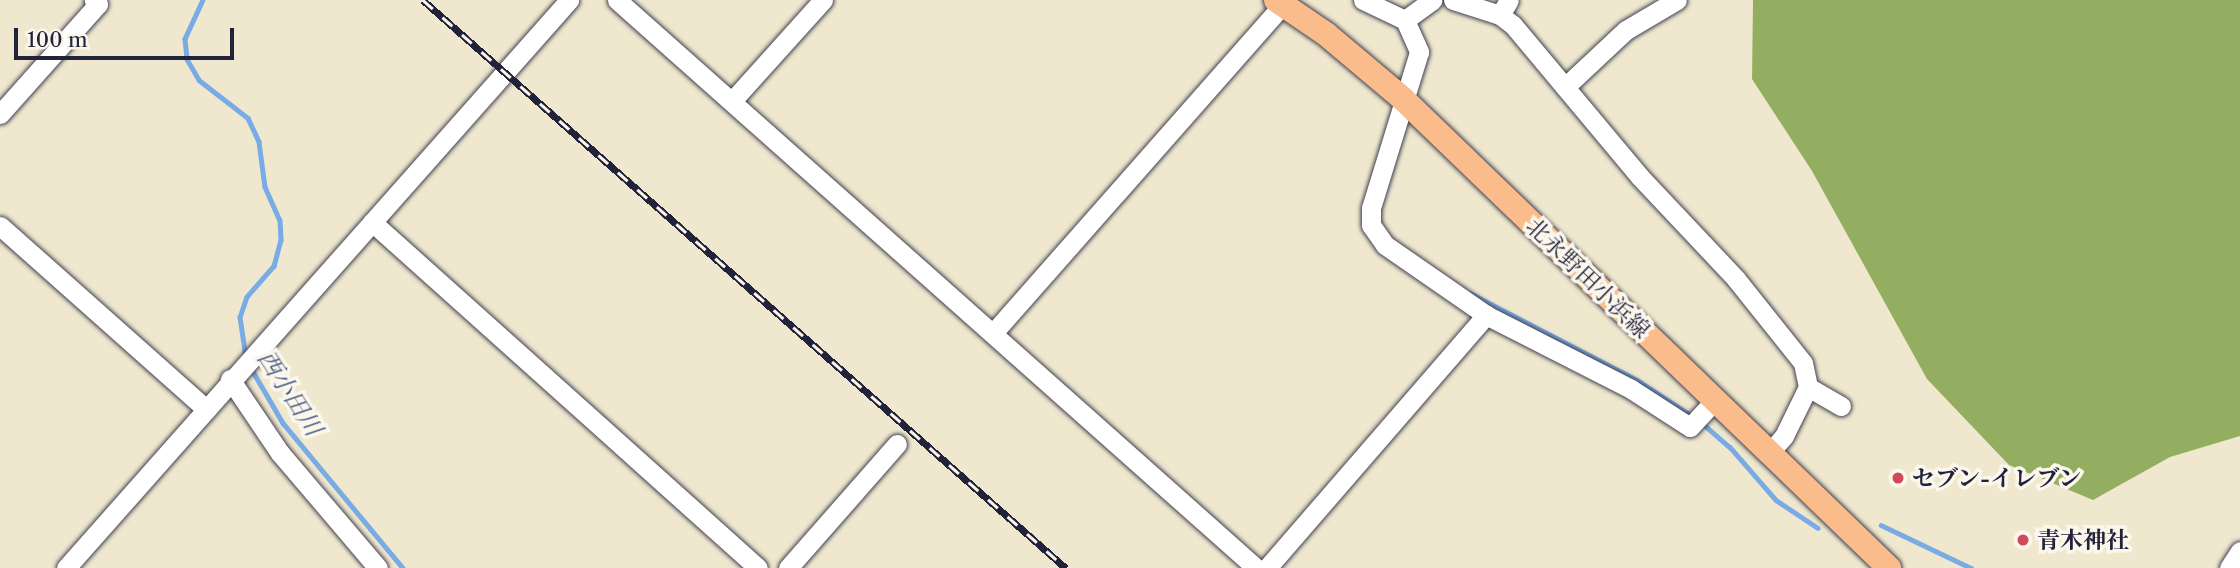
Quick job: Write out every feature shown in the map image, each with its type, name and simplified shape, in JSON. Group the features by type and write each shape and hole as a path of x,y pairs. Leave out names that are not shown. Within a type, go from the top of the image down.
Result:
{"main road":[{"name":"北永野田小浜線","path":"1282,1 1402,98 1703,413 1769,453 1889,568"}],"street":[{"path":"0,114 98,4 94,0"},
{"path":"66,568 233,376 569,0"},
{"path":"617,0 994,332 1256,568"},
{"path":"732,101 823,0"},
{"path":"1363,0 1409,17"},
{"path":"1453,0 1505,8 1631,167 1769,318 1803,363 1808,387 1784,436 1769,453"},
{"path":"1565,87 1626,30 1677,0"},
{"path":"994,332 1282,1"},
{"path":"1409,17 1432,1"},
{"path":"1409,17 1419,52 1418,66 1402,98 1387,166 1371,208 1371,225 1396,253 1486,316 1631,389 1703,413"},
{"path":"372,222 758,568"},
{"path":"0,226 206,409"},
{"path":"1267,568 1486,316"},
{"path":"233,376 281,453 378,568"},
{"path":"1808,387 1841,406"},
{"path":"788,568 897,444"},
{"path":"2229,568 2240,551"}],"green space":[{"path":"1753,0 2240,0 2240,436 2170,457 2093,500 2009,465 1927,379 1812,171 1752,79"}],"waterway":[{"name":"西小田川","path":"203,0 185,39 187,59 199,80 248,118 259,142 265,187 280,220 281,240 274,266 247,297 240,317 246,357"},
{"path":"1470,293 1637,380 1692,416"},
{"name":"西小田川","path":"251,368 283,423 403,568"},
{"path":"1702,423 1730,447 1776,500 1818,528"},
{"path":"1881,525 1971,568"}],"railway":[{"path":"423,0 1066,568"}],"place":[{"name":"セブン-イレブン","path":"1898,478"},
{"name":"青木神社","path":"2023,540"}]}
